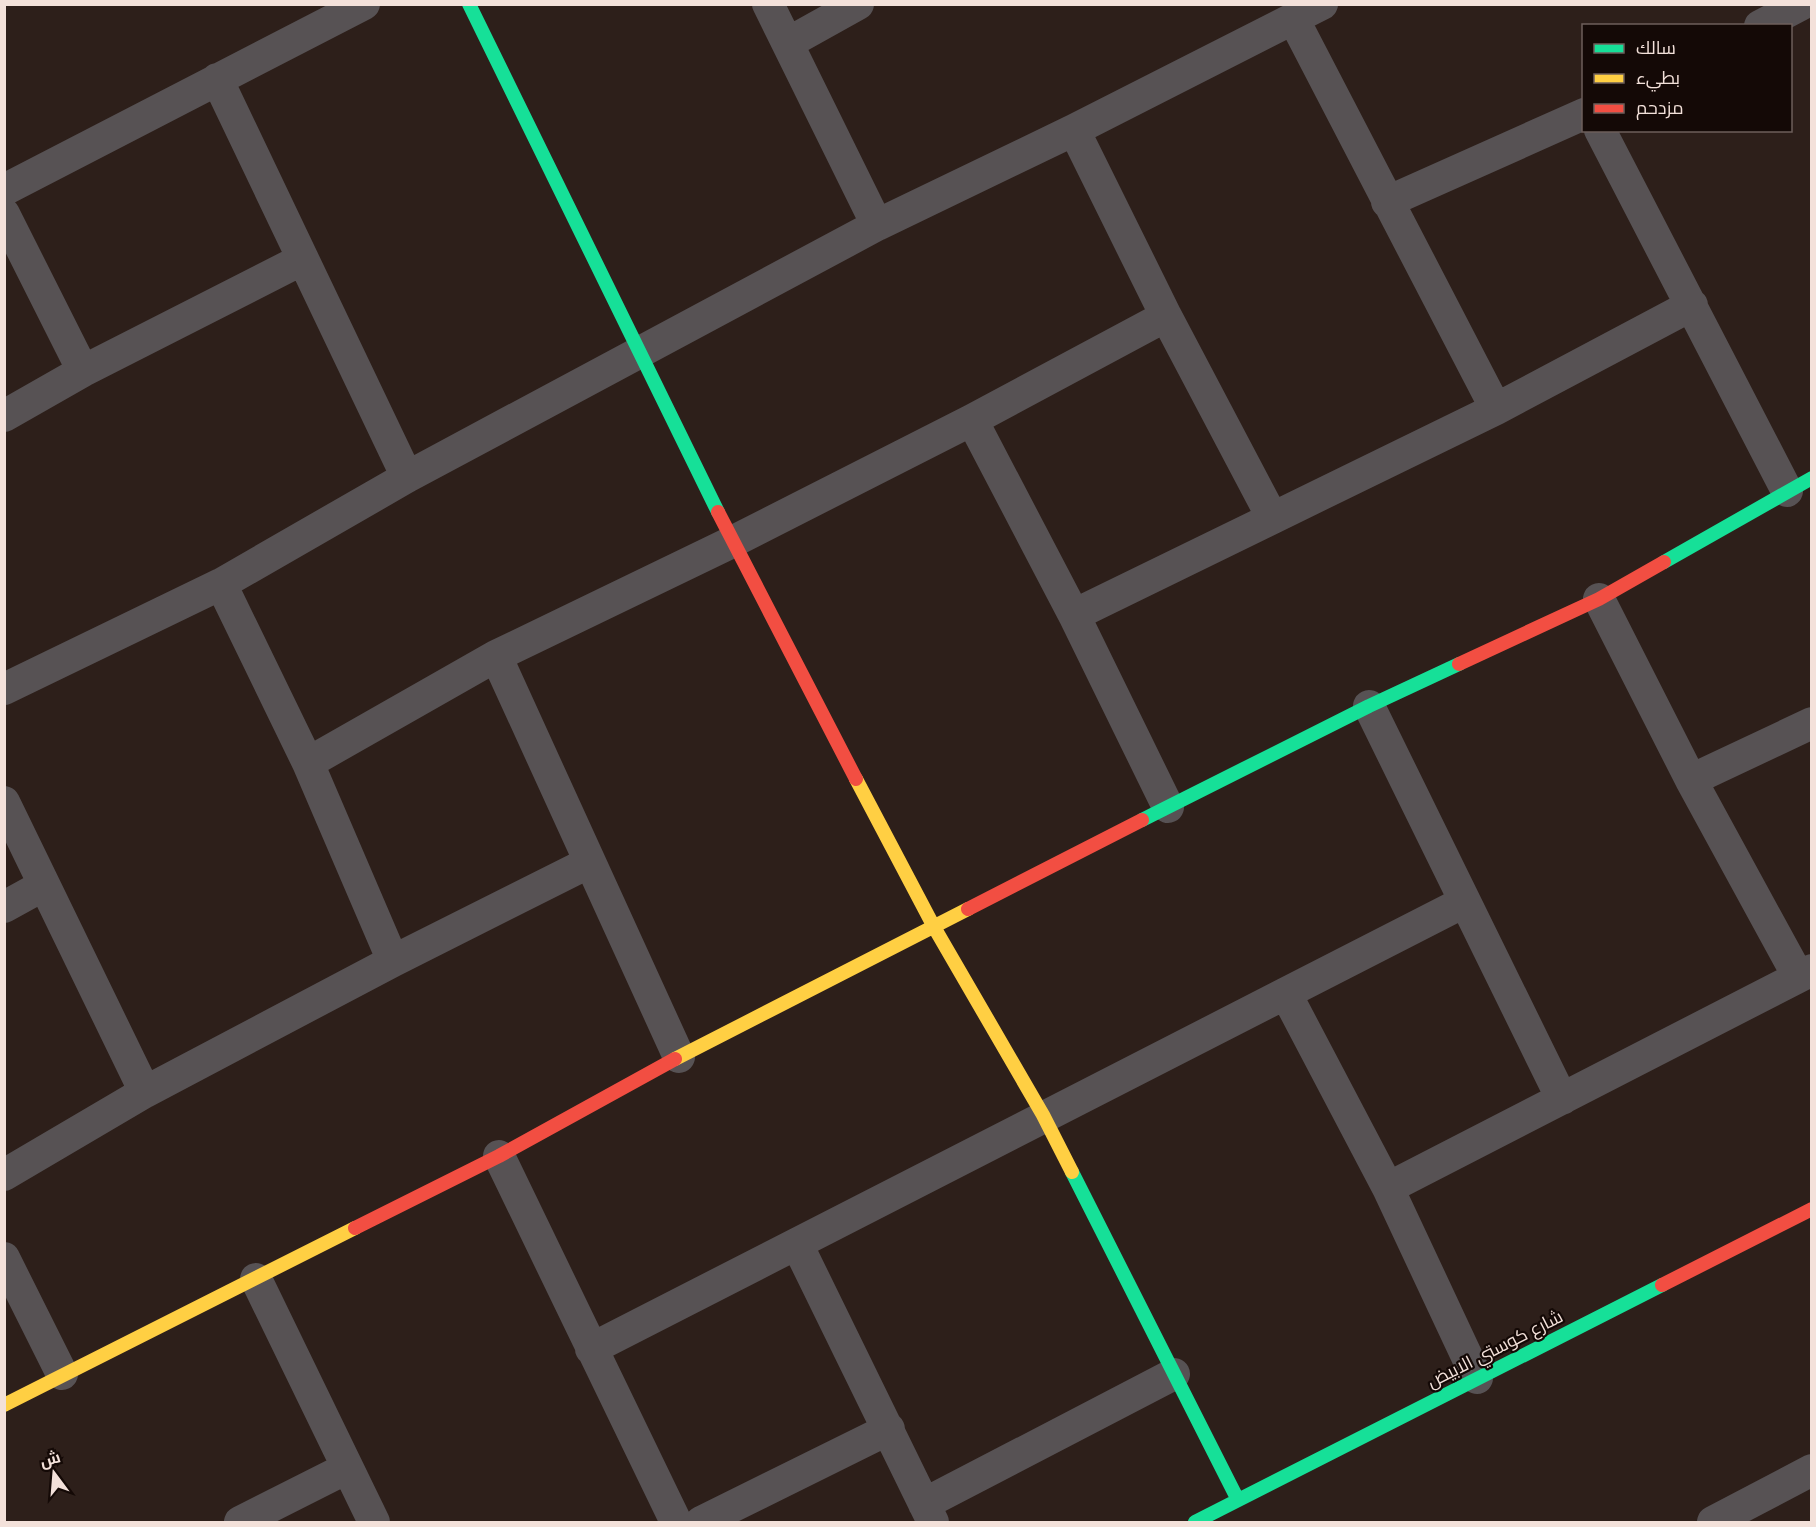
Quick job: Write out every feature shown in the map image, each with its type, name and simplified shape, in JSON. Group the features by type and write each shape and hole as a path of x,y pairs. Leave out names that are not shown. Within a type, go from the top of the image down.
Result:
{"main road":[{"path":"469,4 642,353 732,542 934,927 1043,1115 1238,1500"},
{"path":"4,1405 499,1156 679,1057 1168,807 1369,706 1599,598 1799,485"},
{"name":"شارع كوستي الابيض","path":"1195,1522 1812,1209"}],"street":[{"path":"4,190 364,4"},
{"path":"768,4 876,225"},
{"path":"788,43 858,4"},
{"path":"4,689 220,584 407,477 642,353 876,225 1074,130 1322,4"},
{"path":"1764,24 1802,4"},
{"path":"1294,20 1496,409"},
{"path":"217,79 407,477"},
{"path":"1387,202 1582,115"},
{"path":"1074,130 1166,316 1272,517"},
{"path":"1601,132 1692,305 1799,485"},
{"path":"4,214 83,371"},
{"path":"4,416 83,371 303,258"},
{"path":"1074,615 1496,409 1692,305"},
{"path":"308,763 496,656 732,542 972,420 1166,316"},
{"path":"972,420 1074,615 1168,807"},
{"path":"220,584 308,763 393,961"},
{"path":"1388,1188 1805,973 1691,780 1599,598"},
{"path":"496,656 588,863 679,1057"},
{"path":"1369,706 1562,1099"},
{"path":"1691,780 1812,723"},
{"path":"4,802 146,1092"},
{"path":"4,1175 146,1092 393,961 588,863"},
{"path":"4,907 44,885"},
{"path":"591,1348 797,1244 1043,1115 1464,902"},
{"path":"1286,994 1388,1188 1477,1378"},
{"path":"499,1156 676,1522"},
{"path":"797,1244 928,1513 1174,1374"},
{"path":"4,1258 62,1374"},
{"path":"256,1279 345,1469 374,1522"},
{"path":"701,1522 889,1429"},
{"path":"240,1522 345,1469"},
{"path":"1713,1522 1812,1470"}],"traffic: fast":[{"path":"469,4 718,512"},
{"path":"1664,562 1812,478"},
{"path":"1142,820 1369,706 1459,664"},
{"path":"1072,1172 1238,1500"},
{"path":"1195,1522 1662,1285"}],"traffic: slow":[{"path":"856,779 934,927 1043,1115 1072,1172"},
{"path":"675,1059 968,909"},
{"path":"4,1405 355,1228"}],"traffic: jam":[{"path":"718,512 856,779"},
{"path":"1459,664 1599,599 1664,562"},
{"path":"968,909 1142,820"},
{"path":"355,1228 499,1156 675,1059"},
{"path":"1662,1285 1812,1209"}]}
